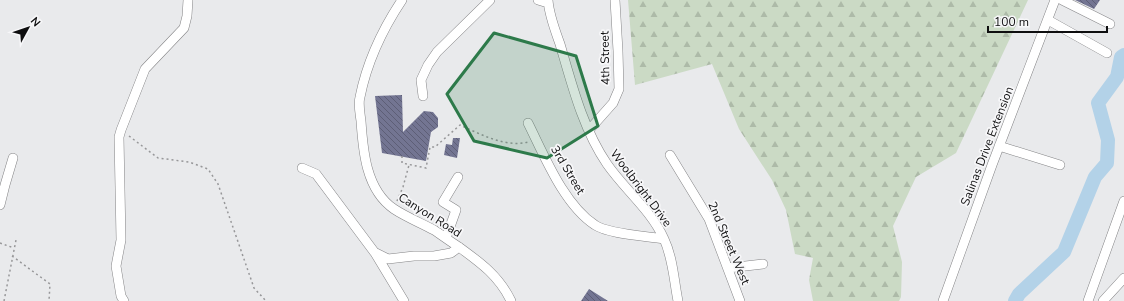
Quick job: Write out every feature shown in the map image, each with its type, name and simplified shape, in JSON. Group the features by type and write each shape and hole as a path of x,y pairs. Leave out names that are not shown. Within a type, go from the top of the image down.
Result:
{"street":[{"path":"124,301 121,296 116,266 121,240 119,137 145,69 184,28 187,16 188,0"},
{"name":"Canyon Road","path":"402,0 386,24 376,46 365,76 359,99 365,156 368,170 377,190 385,201 393,208 446,238 478,260 500,282 511,301"},
{"path":"423,96 421,80 428,65 437,52 490,0"},
{"path":"538,0 548,2"},
{"name":"4th Street","path":"589,130 613,103 619,89 615,0"},
{"name":"Salinas Drive Extension","path":"943,301 999,146 1055,0"},
{"path":"1062,0 1110,24"},
{"name":"Woolbright Drive","path":"548,2 576,101 608,166 633,194 664,239 668,251 678,301"},
{"path":"1048,20 1107,53"},
{"name":"3rd Street","path":"528,123 559,184 578,210 595,226 608,230 664,239"},
{"path":"999,146 1060,165"},
{"name":"2nd Street West","path":"670,155 709,219 740,301"},
{"path":"0,205 13,158"},
{"path":"302,168 316,174 376,253 404,301"},
{"path":"446,238 456,210 443,202 458,177"},
{"path":"1088,301 1124,201"},
{"path":"376,253 388,259 414,256 434,256 451,253 459,247"},
{"path":"728,268 764,264"},
{"path":"1103,301 1124,278"}],"path":[{"path":"402,156 402,163 426,168 430,147 435,147 460,125 510,144 520,144 536,139"},
{"path":"127,134 158,158 189,162 208,169 218,184 254,288 266,301"},
{"path":"393,208 403,187 408,165"},
{"path":"4,301 16,240"},
{"path":"0,243 14,248"},
{"path":"12,256 50,284 49,301"}],"highlighted area":[{"path":"494,33 576,56 598,126 547,158 474,141 447,94"}],"green space":[{"path":"628,0 1028,0 956,153 916,177 893,226 902,262 901,297 899,301 813,301 809,280 813,258 795,254 786,210 772,180 739,129 712,64 635,85"}],"building":[{"path":"1075,0 1100,0 1094,9"},
{"path":"402,95 403,132 424,111 433,112 438,118 438,127 431,132 426,161 382,153 375,96"},
{"path":"453,138 460,138 457,158 444,155 446,144 452,145"},
{"path":"589,289 608,301 581,301"}],"waterway":[{"path":"1015,301 1019,294 1064,252 1095,177 1107,163 1108,140 1098,103 1117,77 1121,57 1124,55"}]}
